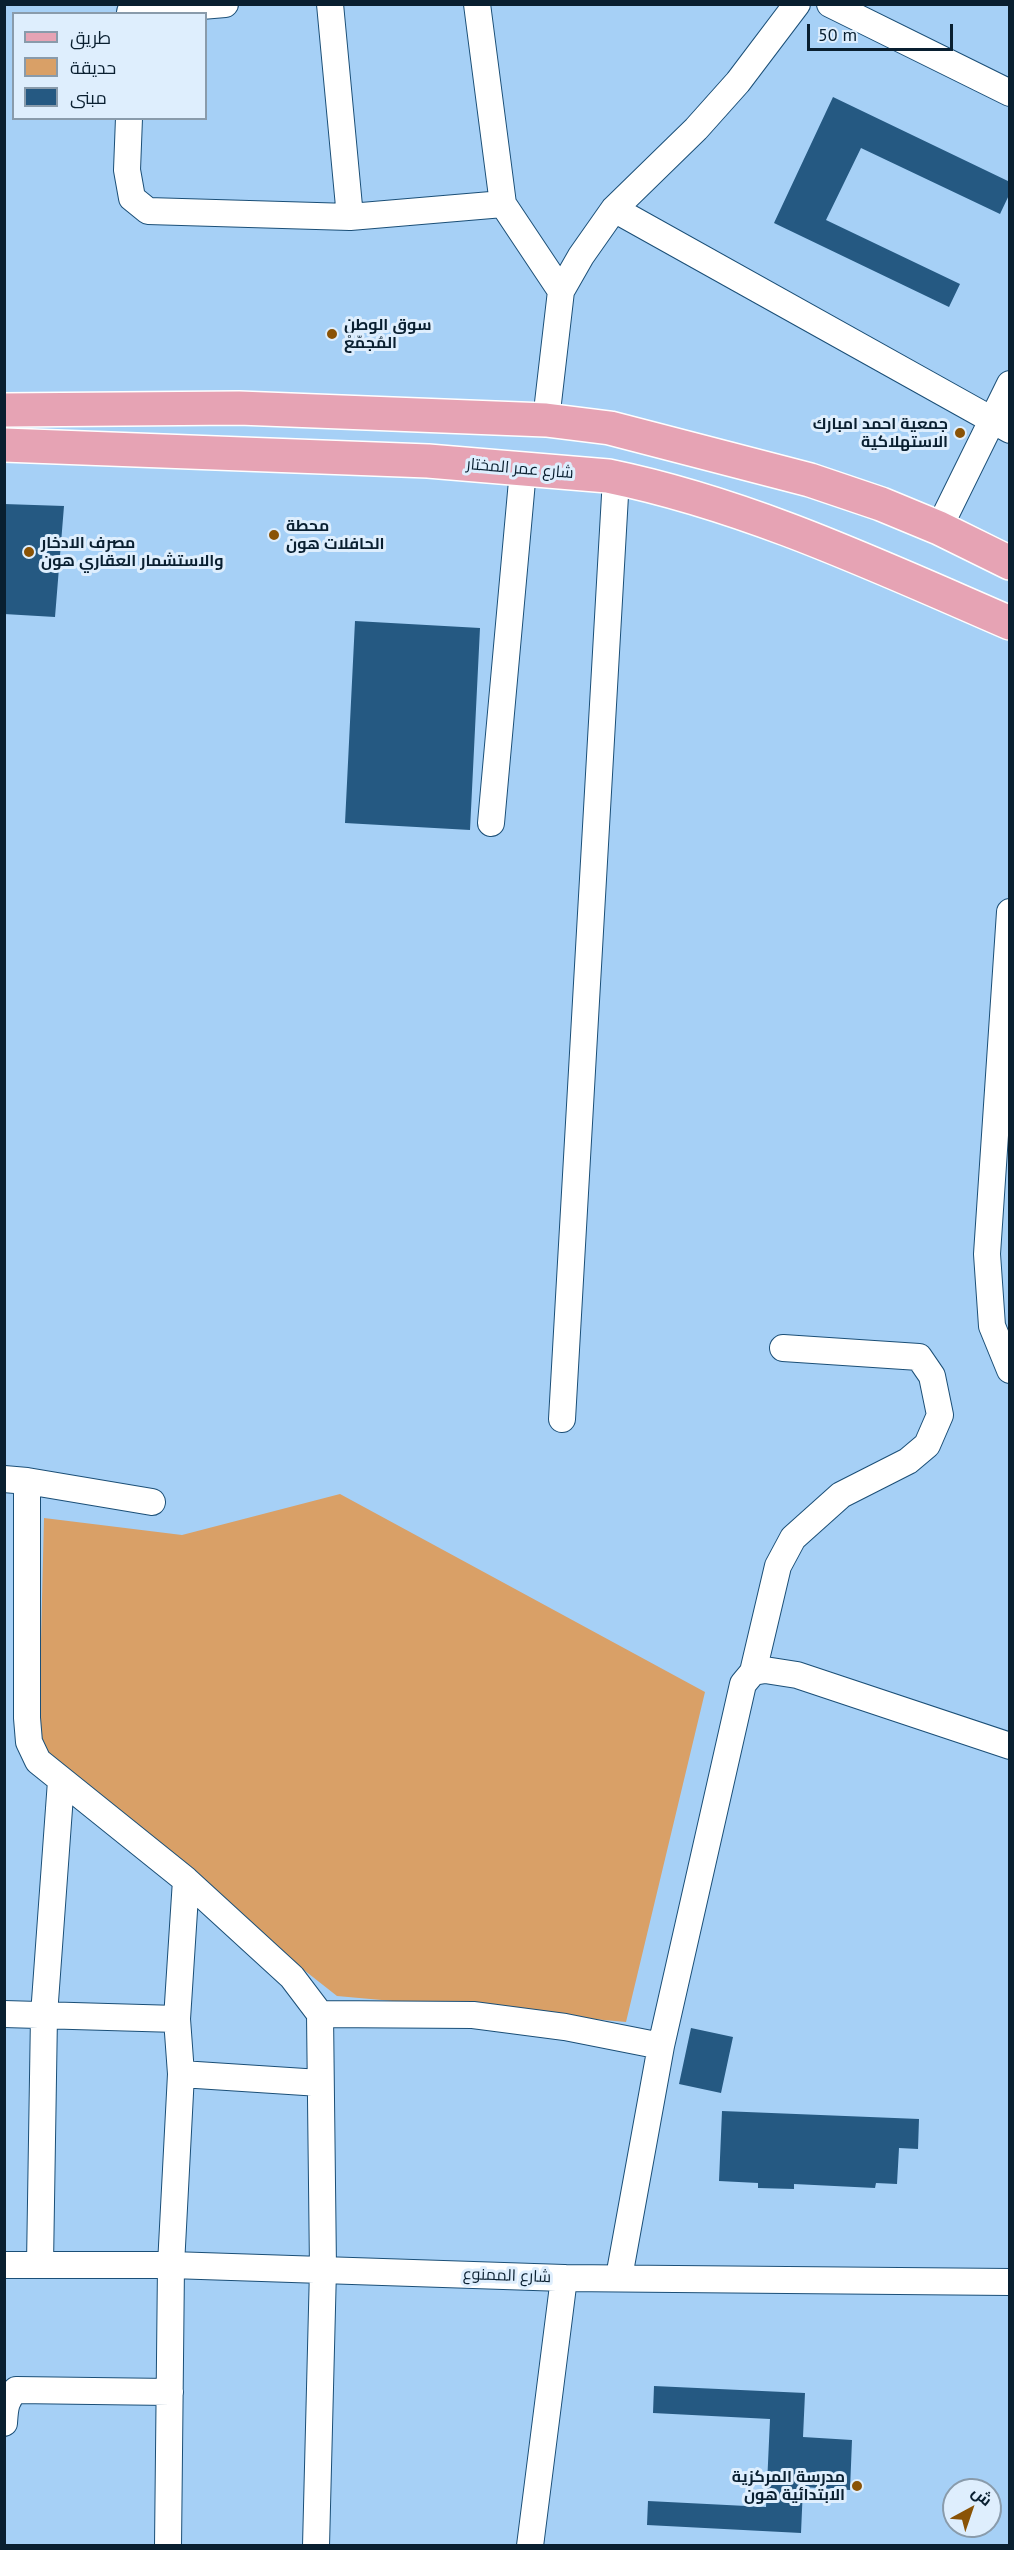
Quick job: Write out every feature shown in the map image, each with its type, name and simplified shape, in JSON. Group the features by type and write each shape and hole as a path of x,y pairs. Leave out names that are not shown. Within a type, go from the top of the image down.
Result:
{"main road":[{"path":"4,395 42,410"},
{"path":"4,410 239,408 546,420 610,428 810,480 880,504 939,528 1010,563"},
{"path":"625,480 638,434"},
{"name":"شارع عمر المختار","path":"7,446 428,461 625,480 747,514 804,534 1010,623"}],"street":[{"path":"130,10 225,4"},
{"path":"330,4 350,217"},
{"path":"477,4 503,204 561,291"},
{"path":"546,420 561,291 581,256 614,209 696,129 731,90 797,4"},
{"path":"830,4 1010,93"},
{"path":"129,120 127,170 132,198 148,211 350,217 503,204"},
{"path":"614,209 1001,425"},
{"path":"939,528 1001,425 1010,384"},
{"path":"491,823 524,470"},
{"path":"562,1419 625,480"},
{"path":"1010,912 987,1254 992,1326 1010,1370"},
{"path":"619,2277 661,2046 743,1684 753,1672 778,1566 793,1538 841,1496 908,1461 927,1445 940,1415 932,1376 919,1357 783,1348"},
{"path":"152,1502 16,1480 29,1742 38,1761 186,1880 292,1977 320,2014 323,2269 316,2546"},
{"path":"753,1672 765,1670 797,1675 1010,1746"},
{"path":"40,2264 44,2015 61,1781"},
{"path":"168,2546 171,2265 182,2074 177,2019 186,1880"},
{"path":"4,2014 177,2019"},
{"path":"320,2014 473,2015 565,2027 661,2046"},
{"path":"182,2074 320,2083"},
{"name":"شارع الممنوع","path":"4,2265 171,2265 564,2278 1010,2282"},
{"path":"530,2546 564,2278"},
{"path":"4,2423 6,2404 16,2390 170,2392"}],"green space":[{"path":"340,1494 705,1692 626,2022 337,1996 38,1761 44,1518 182,1535"}],"building":[{"path":"833,97 1010,182 1010,193 1000,214 861,148 826,220 960,284 949,307 774,223"},
{"path":"4,504 64,506 55,617 4,614"},
{"path":"355,621 480,628 470,830 345,823"},
{"path":"691,2028 733,2037 721,2093 679,2084"},
{"path":"722,2111 919,2119 918,2149 899,2148 897,2184 876,2183 875,2188 794,2184 794,2189 758,2188 758,2183 719,2181"},
{"path":"654,2386 805,2393 803,2437 852,2440 850,2490 803,2487 801,2533 647,2525 648,2501 766,2507 770,2419 653,2413"}],"place":[{"name":"سوق الوطن المُجمّعْ","path":"332,334"},
{"name":"جمعية احمد امبارك الاستهلاكية","path":"960,433"},
{"name":"محطة الحافلات هون","path":"274,535"},
{"name":"مصرف الادخار والاستشمار العقاري هون","path":"29,552"},
{"name":"مدرسة المركزية الابتدائية هون","path":"857,2486"}]}
